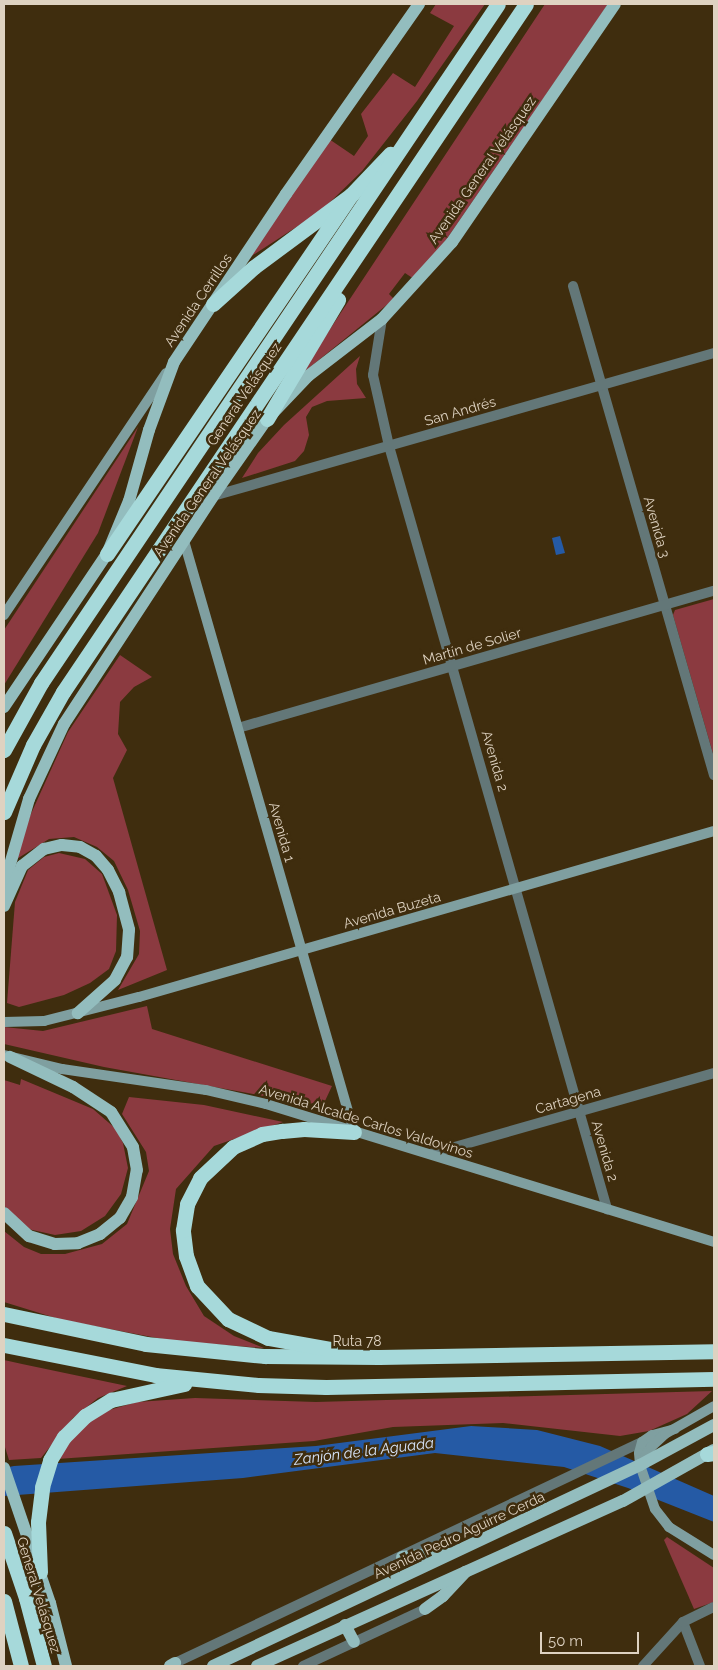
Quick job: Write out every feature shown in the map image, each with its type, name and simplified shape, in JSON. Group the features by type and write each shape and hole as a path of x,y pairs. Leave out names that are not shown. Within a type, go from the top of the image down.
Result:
{"highway":[{"name":"General Velásquez","path":"4,750 41,684 498,4"},
{"name":"General Velásquez","path":"4,812 29,754 64,692 526,4"},
{"path":"213,304 254,267 351,195 412,133"},
{"path":"107,554 351,195"},
{"path":"267,419 389,207"},
{"path":"354,1132 304,1128 262,1134 233,1147 209,1167 192,1191 184,1218 183,1242 197,1286 216,1309 238,1326 285,1342 378,1357"},
{"name":"Ruta 78","path":"4,1314 103,1337 187,1349 265,1356 378,1357 714,1351"},
{"path":"4,1345 103,1366 208,1382 326,1387 714,1379"},
{"path":"40,1572 40,1500 50,1460 74,1426 112,1400 163,1387 208,1382"},
{"name":"General Velásquez","path":"4,1533 26,1598 44,1666"},
{"path":"4,1601 21,1666"}],"main road":[{"name":"Avenida Cerrillos","path":"4,615 213,304 420,4"},
{"name":"Avenida General Velásquez","path":"4,885 29,799 53,746 76,705 213,496 267,419 308,376 382,319 452,242 615,4"},
{"path":"4,708 107,554 126,508 149,430 174,362"},
{"name":"Avenida 1","path":"184,541 354,1132"},
{"name":"Avenida Buzeta","path":"78,1013 714,831"},
{"path":"4,906 22,866 44,848 62,845 80,847 96,856 108,870 119,892 129,930 127,957 115,980 78,1013 34,1022 4,1022"},
{"path":"4,1213 29,1236 55,1244 78,1243 100,1234 120,1218 132,1197 136,1170 133,1147 111,1112 73,1087 7,1056"},
{"name":"Avenida Alcalde Carlos Valdovinos","path":"7,1056 62,1069 236,1096 714,1242"},
{"path":"643,1450 714,1406"},
{"name":"Avenida Pedro Aguirre Cerda","path":"213,1666 640,1466 643,1450 714,1425"},
{"path":"257,1666 648,1489 712,1452"},
{"path":"640,1466 654,1506 669,1527 714,1555"},
{"path":"4,1468 40,1572 66,1666"},
{"path":"402,1557 460,1551"},
{"path":"425,1609 444,1596 468,1569"},
{"path":"345,1625 354,1642"}],"street":[{"name":"Avenida 3","path":"573,286 714,775"},
{"name":"Avenida 2","path":"382,319 373,374 389,446 518,887 607,1209"},
{"name":"San Andrés","path":"213,496 714,353"},
{"name":"Martín de Solier","path":"238,728 714,591"},
{"name":"Cartagena","path":"430,1154 714,1073"},
{"name":"Avenida Pedro Aguirre Cerda","path":"172,1665 570,1478 643,1450"},
{"path":"643,1666 683,1622 714,1607"},
{"path":"303,1666 425,1609"},
{"path":"683,1622 700,1666"}],"shaded area":[{"path":"436,4 485,4 417,101 362,171 321,211 250,257 329,139 354,156 368,136 361,114 393,73 415,87 454,26 430,13"},
{"path":"545,4 608,4 446,240 414,279 405,273 389,294 394,299 299,376"},
{"path":"360,356 356,369 357,384 366,398 327,401 312,407 306,417 309,435 304,451 295,461 242,478 258,453 284,425"},
{"path":"138,427 98,533 4,685 4,630"},
{"path":"714,599 714,757 673,615 675,610"},
{"path":"120,655 152,677 134,687 120,702 118,734 127,750 113,778 167,970 118,990 139,954 140,931 128,890 114,861 97,847 74,837 49,839 15,860 30,816 68,732"},
{"path":"59,853 85,859 102,874 117,915 116,951 109,969 90,983 64,995 19,1007 7,1003 15,902 28,870 44,857"},
{"path":"147,1006 152,1029 332,1086 325,1101 308,1104 104,1067 4,1044 4,1027 43,1031"},
{"path":"21,1079 93,1109 116,1129 123,1143 128,1168 121,1194 105,1216 81,1231 55,1235 28,1229 11,1216 4,1205 4,1080 20,1085"},
{"path":"129,1097 204,1105 283,1122 214,1146 176,1189 170,1229 173,1254 186,1286 204,1316 234,1336 264,1348 173,1341 62,1320 4,1302 4,1231 24,1247 41,1254 65,1254 102,1244 127,1224 149,1171 146,1152 122,1114"},
{"path":"4,1360 127,1386 98,1398 73,1418 41,1458 9,1460 4,1444"},
{"path":"712,1391 687,1414 649,1431 620,1436 503,1423 393,1427 314,1441 57,1459 80,1427 102,1412 137,1402 195,1398 316,1402"},
{"path":"667,1537 714,1568 714,1602 694,1609 664,1540"}],"water":[{"path":"560,536 565,553 556,555 552,538"},
{"name":"Zanjón de la Aguada","path":"471,1426 537,1430 600,1446 714,1496 714,1522 628,1488 564,1467 435,1453 243,1478 4,1496 4,1468 14,1466 316,1446"}]}
